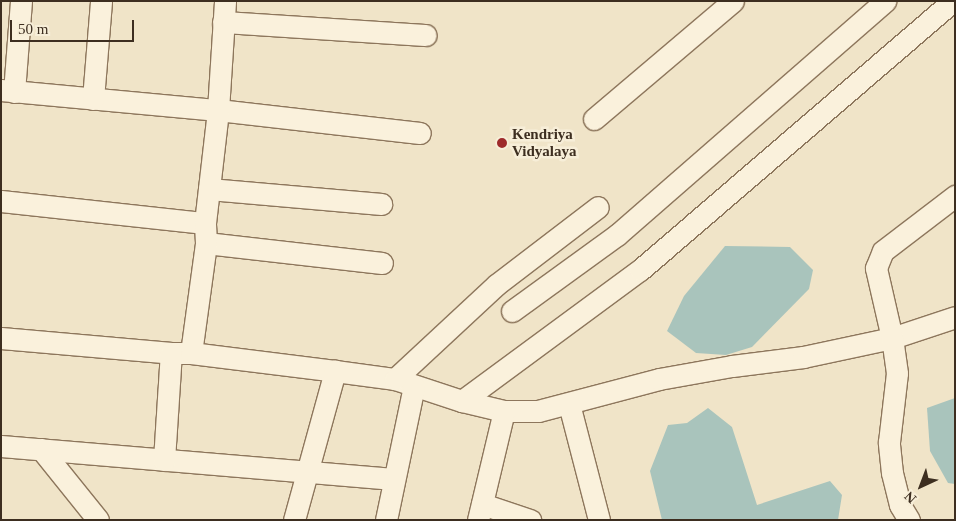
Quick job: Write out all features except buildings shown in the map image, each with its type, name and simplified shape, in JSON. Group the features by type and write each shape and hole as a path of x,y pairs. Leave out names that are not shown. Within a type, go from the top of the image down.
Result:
{"street":[{"path":"21,1 8,91 218,110 420,133"},
{"path":"93,99 101,1"},
{"path":"594,119 733,1"},
{"path":"512,311 617,235 885,1"},
{"path":"462,402 640,270 953,1"},
{"path":"164,460 181,353 205,233 218,110 224,12 426,35"},
{"path":"209,189 380,204"},
{"path":"909,520 900,505 892,473 889,442 896,373 892,338 876,268 878,259 883,251 955,196"},
{"path":"1,201 382,263"},
{"path":"386,520 394,479 404,383 496,285 598,207"},
{"path":"1,338 181,353 336,371 404,383 462,402 504,411 538,411 660,379 732,366 803,357 892,338 955,317"},
{"path":"294,520 336,371"},
{"path":"569,404 599,520"},
{"path":"504,411 480,512 530,520"},
{"path":"1,446 394,479"},
{"path":"41,449 98,520"}],"water":[{"path":"725,246 790,247 813,270 809,289 752,347 726,355 696,353 667,331 684,296"},
{"path":"955,398 955,484 948,483 930,451 927,408"},
{"path":"708,408 732,427 757,505 830,481 842,495 838,520 662,520 650,471 668,425 687,423"}],"place":[{"name":"Kendriya Vidyalaya","path":"502,143"}]}
